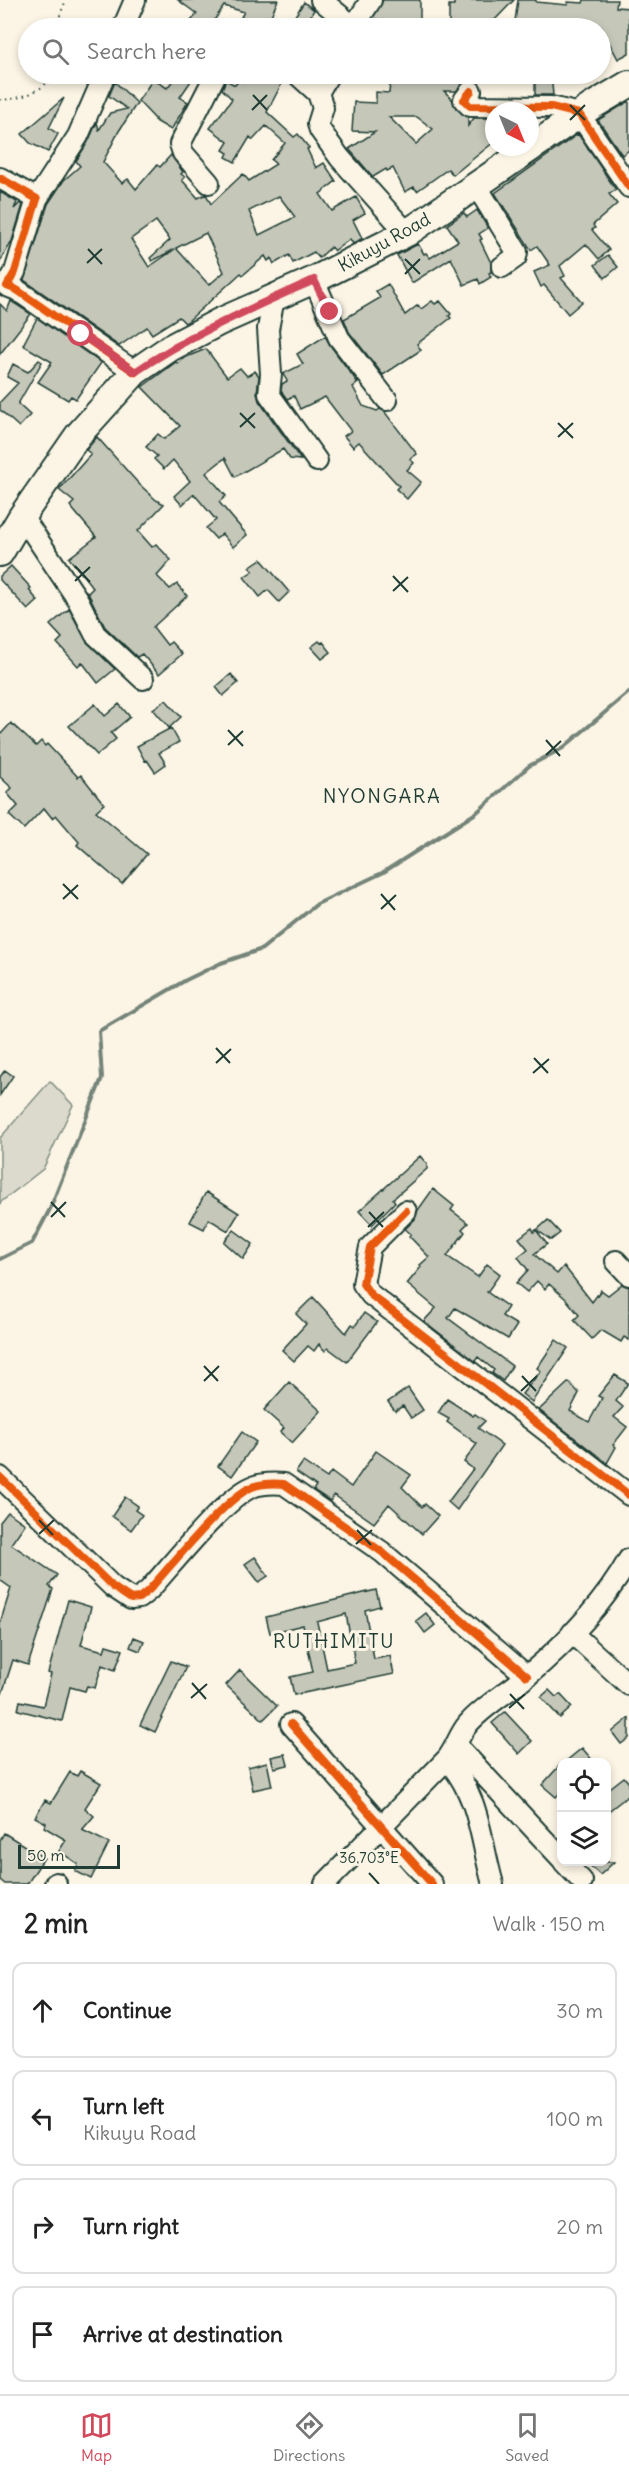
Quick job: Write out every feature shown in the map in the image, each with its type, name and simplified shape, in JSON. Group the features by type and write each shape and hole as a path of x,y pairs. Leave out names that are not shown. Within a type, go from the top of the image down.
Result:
{"main road":[{"name":"Kikuyu Road","path":"0,553 22,516 79,434 135,372 170,348 219,322 314,280 407,233 579,114 626,92"}],"street":[{"path":"127,18 135,0"},
{"path":"321,0 342,18"},
{"path":"360,18 372,0"},
{"path":"101,84 78,136 37,199 15,272 7,286 17,290 135,372"},
{"path":"209,183 183,153 180,144 211,84"},
{"path":"308,84 318,93 323,108 318,124 320,130 340,158 407,233"},
{"path":"318,93 323,84"},
{"path":"471,91 464,100 470,106 551,107 579,114 629,187"},
{"path":"0,178 37,199"},
{"path":"476,184 517,252 516,257 502,267"},
{"path":"314,280 330,312 339,338 387,400"},
{"path":"274,298 268,329 271,374 269,394 317,460"},
{"path":"22,516 78,600 95,634 142,679"},
{"path":"406,1211 370,1247 363,1284 371,1295 629,1495"},
{"path":"0,1477 113,1587 131,1599 138,1598 149,1590 234,1499 249,1488 265,1483 284,1484 382,1552 527,1676"},
{"path":"325,1884 452,1752 469,1722 527,1676 572,1633 604,1597 629,1559"},
{"path":"572,1633 629,1685"},
{"path":"291,1724 432,1884"},
{"path":"452,1752 557,1854"},
{"path":"452,1752 478,1817 493,1884"},
{"path":"568,1866 582,1881"}],"path":[{"path":"60,18 66,0"},
{"path":"0,100 27,95 46,84"}],"shaded area":[{"path":"50,1081 73,1105 43,1169 0,1205 0,1138"}],"building":[{"path":"178,0 278,0 270,18 243,18 241,17 244,12 224,6 216,18 194,18 197,14"},
{"path":"383,0 420,0 420,18 373,18"},
{"path":"454,0 514,0 497,18 449,18 449,5 454,5"},
{"path":"518,0 568,5 568,2 583,3 584,0 617,0 616,7 629,8 629,53 618,59 611,46 611,18 515,18"},
{"path":"304,2 314,10 311,15 316,18 294,18"},
{"path":"114,84 117,84 137,103 103,162 122,183 128,179 136,189 157,165 160,167 171,155 183,172 181,174 185,177 182,180 198,198 206,194 211,204 243,174 249,181 276,164 271,160 285,143 266,126 253,140 250,137 235,162 226,157 228,153 223,150 228,142 210,128 232,99 222,89 224,84 281,85 267,112 294,137 298,134 309,148 307,149 316,168 324,163 336,181 320,194 332,211 356,197 365,213 353,220 362,238 353,244 350,239 334,251 331,247 319,258 314,252 293,263 289,255 274,264 271,258 268,261 265,256 243,275 241,273 185,323 179,317 152,334 147,327 119,346 24,280 48,204 64,180 80,166 76,161 97,122 99,130 110,113 127,109 109,96","holes":["279,196 295,217 259,235 249,211","156,221 170,240 150,258 152,261 175,249 149,267 131,239","206,233 224,272 209,285 176,248"]},
{"path":"150,84 161,84 167,88 170,84 189,84 180,97 188,102 171,130 154,120 138,101"},
{"path":"390,84 464,84 456,91 444,91 452,99 456,108 468,117 468,126 474,118 485,118 485,149 453,175 448,169 417,191 414,187 405,192 393,168 387,171 386,169 373,177 349,149 375,132 352,131 354,102 376,103 376,92 389,93","holes":["389,117 417,117 433,129 416,144"]},
{"path":"535,84 552,84 553,95 535,95"},
{"path":"64,98 49,128 58,134 48,152 30,143 22,134"},
{"path":"629,101 629,150 622,155 598,120"},
{"path":"578,134 616,190 609,194 617,204 593,225 595,228 592,230 609,250 599,259 586,244 560,266 565,276 561,278 582,302 568,314 544,285 541,287 534,272 550,265 537,246 531,250 495,193"},
{"path":"0,192 17,202 14,209 20,203 23,205 12,241 0,262"},
{"path":"477,210 488,228 479,234 491,263 489,273 491,277 480,284 478,279 464,285 451,258 412,283 397,255 418,244 424,254 426,253 430,258 458,241 447,225 464,213 467,217"},
{"path":"608,255 618,267 605,278 595,265"},
{"path":"388,284 405,315 418,305 421,309 432,301 435,304 440,301 451,314 449,316 451,318 417,344 421,350 383,375 349,332 344,319 380,298 376,291"},
{"path":"11,301 31,314 0,354 0,304 7,311"},
{"path":"37,318 101,363 76,399 71,396 68,400 38,382 52,362 23,345"},
{"path":"325,336 358,383 353,387 363,406 384,411 417,454 410,459 414,463 407,470 421,482 407,499 396,489 399,486 359,442 353,447 344,436 351,431 325,397 300,409 294,396 287,399 281,391 282,384 287,381 283,374 303,364 297,354"},
{"path":"206,349 227,377 240,368 247,376 255,371 259,376 257,393 259,401 301,460 290,459 283,449 235,477 225,458 206,473 226,496 219,502 247,535 233,547 222,534 216,539 206,528 216,520 194,494 182,505 174,496 190,481 173,460 164,469 154,459 157,456 146,447 158,434 164,439 180,426 142,387 176,362 178,364 184,358"},
{"path":"39,360 42,362 18,404 30,415 19,427 0,410 0,402 18,383 7,377 13,364 28,372"},
{"path":"97,437 138,483 156,500 164,504 138,531 152,547 156,544 171,560 157,576 170,589 177,584 187,596 153,627 167,645 171,642 182,654 159,674 142,654 137,657 105,627 88,593 93,588 69,558 96,537 70,506 74,502 59,490 91,454 86,450"},
{"path":"261,559 289,592 279,602 268,590 260,597 244,577 253,571 249,567"},
{"path":"11,566 31,588 29,590 38,601 28,610 0,580 0,576"},
{"path":"69,609 87,642 115,669 98,683 82,662 78,666 57,643 62,638 50,625"},
{"path":"319,641 323,642 331,652 322,659 311,647"},
{"path":"231,674 238,683 223,696 216,687"},
{"path":"166,700 181,717 169,728 153,709"},
{"path":"95,704 105,716 119,704 130,717 111,733 116,739 97,755 69,726"},
{"path":"11,723 36,746 41,741 45,746 47,744 78,777 81,775 104,804 96,811 147,854 122,884 77,845 79,842 56,815 52,818 44,808 24,829 9,815 18,806 7,793 12,788 0,777 0,735"},
{"path":"171,728 179,742 159,753 166,764 155,772 147,760 145,761 137,746"},
{"path":"5,1070 13,1076 0,1095 0,1077"},
{"path":"420,1156 427,1164 427,1169 393,1199 395,1202 372,1225 359,1211"},
{"path":"433,1189 454,1206 451,1210 468,1223 462,1229 465,1232 447,1256 478,1277 487,1264 500,1274 487,1292 508,1307 502,1316 517,1325 508,1339 455,1308 448,1318 512,1366 503,1381 492,1373 494,1370 478,1357 475,1361 424,1321 436,1308 407,1284 421,1267 420,1265 429,1257 405,1229 415,1219 418,1210"},
{"path":"206,1192 239,1213 228,1231 209,1219 204,1229 190,1222"},
{"path":"548,1220 560,1233 551,1240 537,1230"},
{"path":"532,1228 547,1244 534,1254 557,1274 564,1266 592,1302 601,1290 608,1295 622,1284 629,1287 629,1340 624,1337 621,1342 601,1330 592,1339 574,1320 579,1315 549,1284 545,1289 537,1281 527,1292 516,1283 528,1270 518,1257 528,1249 519,1238"},
{"path":"234,1230 253,1244 243,1259 224,1242"},
{"path":"313,1297 346,1333 352,1324 355,1326 364,1313 377,1322 347,1362 328,1348 325,1351 319,1344 314,1351 308,1346 294,1361 282,1350 306,1324 296,1314"},
{"path":"556,1340 568,1348 532,1402 522,1394 541,1371 537,1368"},
{"path":"615,1375 628,1383 616,1401 623,1407 614,1417 627,1427 613,1445 616,1447 607,1463 539,1410 569,1382 579,1393 570,1411 589,1422 602,1398 598,1396"},
{"path":"289,1382 321,1411 292,1443 280,1432 284,1428 264,1410"},
{"path":"408,1388 423,1410 411,1418 403,1406 395,1411 388,1402"},
{"path":"447,1399 485,1421 478,1428 502,1445 457,1510 448,1502 473,1469 464,1462 477,1444 447,1422 449,1419 438,1413"},
{"path":"242,1432 256,1442 232,1476 218,1466"},
{"path":"376,1451 411,1475 402,1487 422,1507 425,1504 438,1516 422,1534 389,1504 374,1523 334,1495 330,1501 313,1490 316,1486 296,1472 303,1462 327,1478 331,1472 351,1487"},
{"path":"125,1497 138,1506 135,1510 142,1515 131,1530 112,1516"},
{"path":"8,1512 25,1524 11,1544 57,1575 49,1586 53,1589 28,1665 13,1660 2,1694 0,1694 0,1623 11,1588 0,1580 0,1522"},
{"path":"255,1557 268,1576 259,1582 245,1564"},
{"path":"376,1590 380,1606 365,1610 374,1659 390,1656 394,1674 294,1695 290,1677 313,1672 303,1625 270,1633 266,1617","holes":["346,1614 355,1663 327,1669 317,1622"]},
{"path":"68,1600 91,1607 81,1645 104,1651 106,1645 123,1650 115,1670 102,1665 95,1688 87,1686 85,1691 70,1687 62,1721 18,1710 20,1701 43,1706 51,1674 48,1673"},
{"path":"426,1613 435,1625 425,1633 416,1621"},
{"path":"134,1637 144,1641 140,1651 130,1647"},
{"path":"171,1661 186,1667 155,1732 140,1725"},
{"path":"240,1670 277,1706 263,1720 226,1685"},
{"path":"549,1690 556,1697 560,1694 572,1707 560,1718 541,1697"},
{"path":"505,1712 532,1741 519,1754 492,1723"},
{"path":"629,1718 629,1738 621,1744 612,1732"},
{"path":"582,1748 591,1758 570,1758"},
{"path":"285,1754 288,1765 274,1768 271,1757"},
{"path":"267,1762 272,1786 253,1790 248,1767"},
{"path":"557,1768 557,1796 542,1785"},
{"path":"80,1771 101,1783 85,1808 94,1816 82,1830 109,1843 91,1879 75,1871 78,1864 59,1851 66,1840 44,1827 46,1823 35,1817 45,1800 51,1803 70,1772 77,1776"},
{"path":"624,1777 629,1783 629,1795 611,1809 611,1787"},
{"path":"4,1833 44,1858 27,1884 5,1884 0,1880 0,1840"},
{"path":"590,1866 610,1866 600,1875"}],"waterway":[{"path":"0,1259 32,1243 50,1209 102,1078 99,1031 186,980 221,963 262,949 317,904 382,873 476,813 529,766 563,748 629,692"}],"cycle path":[{"path":"471,91 464,100 470,106 551,107 579,114 629,187"},
{"path":"0,178 37,199 15,272 7,286 17,290 135,372"},
{"path":"406,1211 370,1247 363,1284 371,1295 629,1495"},
{"path":"0,1477 113,1587 131,1599 139,1598 149,1590 213,1518 241,1494 260,1485 284,1484 382,1552 527,1676"},
{"path":"291,1724 432,1884"}],"district":[{"name":"NYONGARA","path":"382,795"},
{"name":"RUTHIMITU","path":"334,1640"}],"route":[{"path":"81,334 135,372 170,348 219,322 314,280 330,312"}]}
